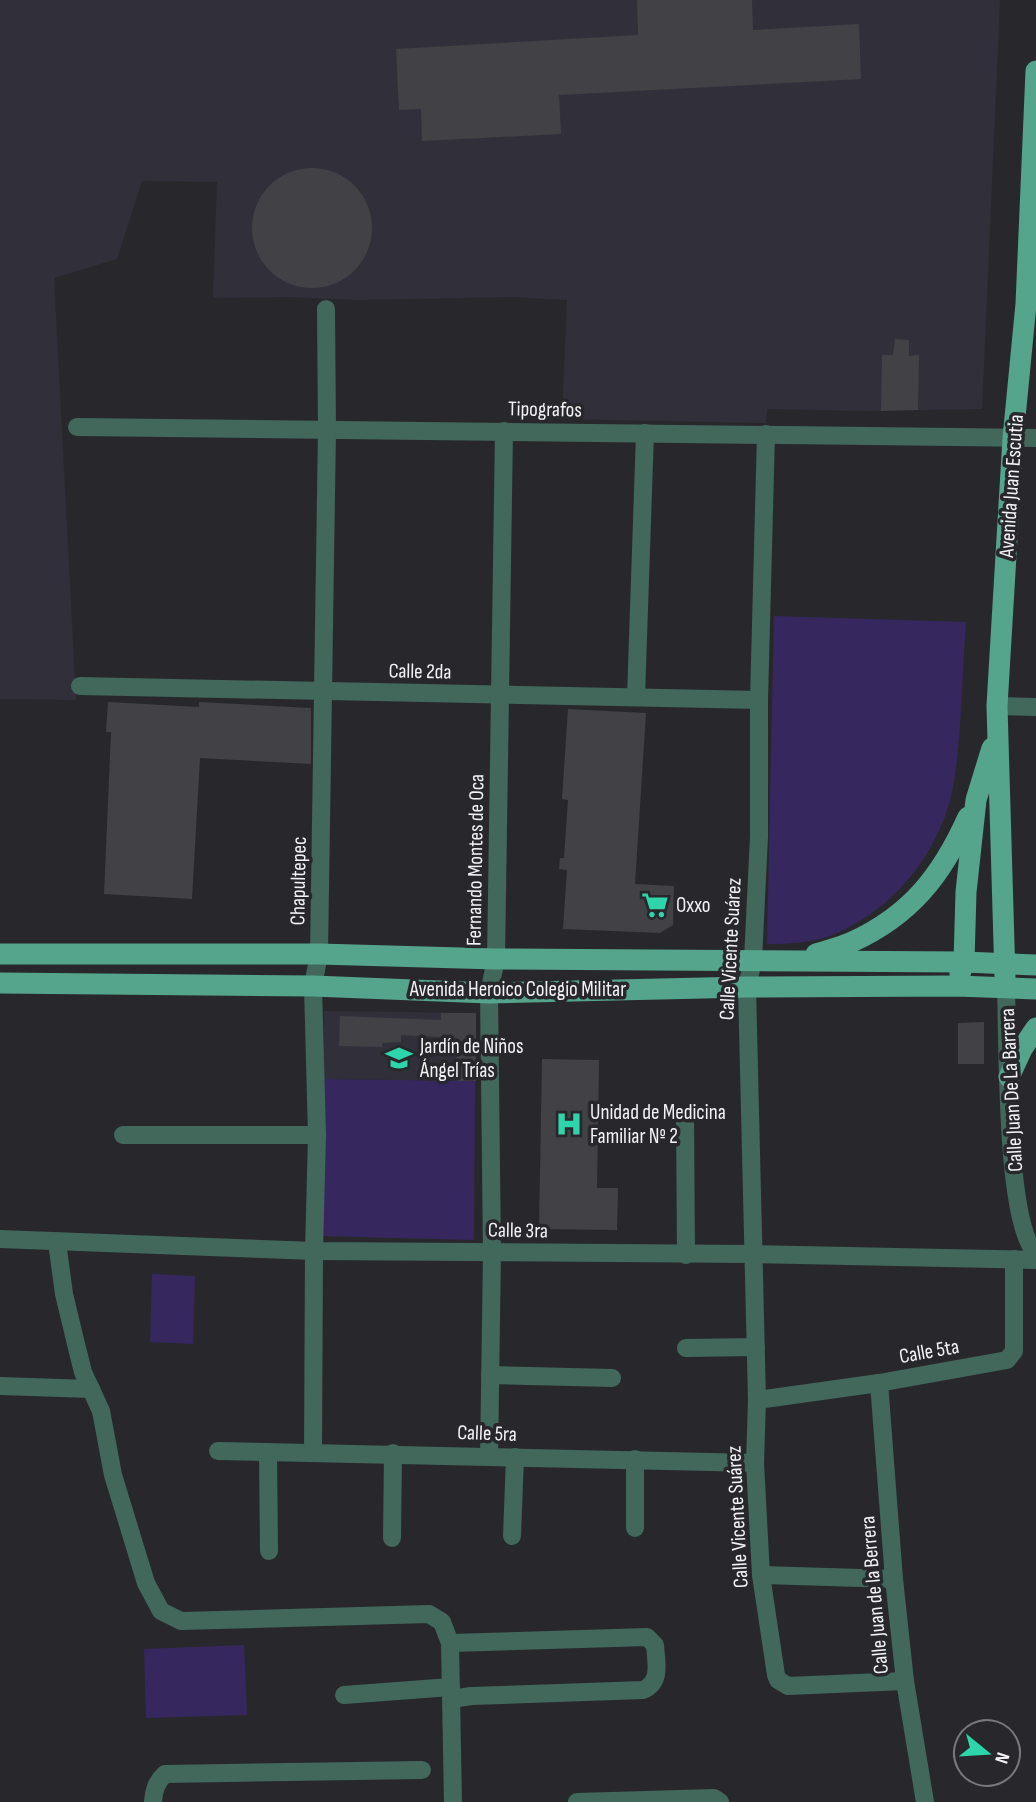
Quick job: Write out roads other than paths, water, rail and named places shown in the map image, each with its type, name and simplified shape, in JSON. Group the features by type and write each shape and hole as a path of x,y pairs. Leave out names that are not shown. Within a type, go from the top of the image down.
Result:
{"main road":[{"name":"Avenida Juan Escutia","path":"1004,965 997,706 1013,438 1031,304 1036,71"},
{"name":"Avenida Juan Escutia","path":"957,986 964,962 966,892 976,800 997,732"},
{"path":"800,960 851,942 878,927 912,902 931,883 945,863 976,800"},
{"name":"Avenida Heroico Colegio Militar","path":"0,954 319,954 496,959 800,960 1036,965"},
{"name":"Calle Juan De La Barrera","path":"1004,965 1006,989"},
{"name":"Avenida Heroico Colegio Militar","path":"0,983 313,986 489,993 747,987 957,986 1036,989"},
{"path":"1009,1077 1021,1049 1036,1028"}],"street":[{"name":"Chapultepec","path":"313,1453 317,1135 313,986 319,954 327,429 326,309"},
{"name":"Tipografos","path":"77,427 1036,438"},
{"name":"Fernando Montes de Oca","path":"489,1457 492,1252 489,993 496,959 504,431"},
{"path":"636,697 645,433"},
{"name":"Calle Vicente Suárez","path":"766,434 759,700 759,837 753,960 747,987 757,1400 755,1463 761,1576 778,1680 788,1686 905,1681"},
{"name":"Calle 2da","path":"80,686 759,700"},
{"path":"997,706 1036,707"},
{"name":"Calle Juan De La Barrera","path":"1006,989 1017,1197 1027,1241 1036,1253"},
{"path":"685,1116 686,1255"},
{"path":"122,1135 317,1135"},
{"name":"Calle 3ra","path":"0,1239 314,1251 1036,1259"},
{"path":"57,1242 71,1324 83,1372 101,1411 113,1475 154,1601 169,1617 181,1621 429,1614 442,1622 450,1643 453,1802"},
{"name":"Calle 5ta","path":"757,1400 1001,1362 1014,1351 1014,1259"},
{"path":"686,1348 756,1347"},
{"path":"490,1375 612,1378"},
{"name":"Calle Juan de la Berrera","path":"879,1383 905,1681 925,1802"},
{"path":"0,1386 91,1389"},
{"name":"Calle 5ra","path":"218,1451 755,1463"},
{"path":"268,1452 269,1552"},
{"path":"392,1538 393,1453"},
{"path":"512,1536 515,1457"},
{"path":"635,1459 635,1528"},
{"path":"761,1576 894,1579"},
{"path":"344,1695 452,1693 471,1696 643,1690 652,1686 656,1678 655,1645 647,1637 636,1635 450,1643"},
{"path":"153,1802 159,1779 165,1774 422,1770"},
{"path":"577,1802 714,1798 720,1802"}],"place":[{"name":"Oxxo","path":"655,905"},
{"name":"Jardín de Niños Ángel Trías","path":"399,1058"},
{"name":"Unidad de Medicina Familiar Nº 2","path":"569,1124"}]}
